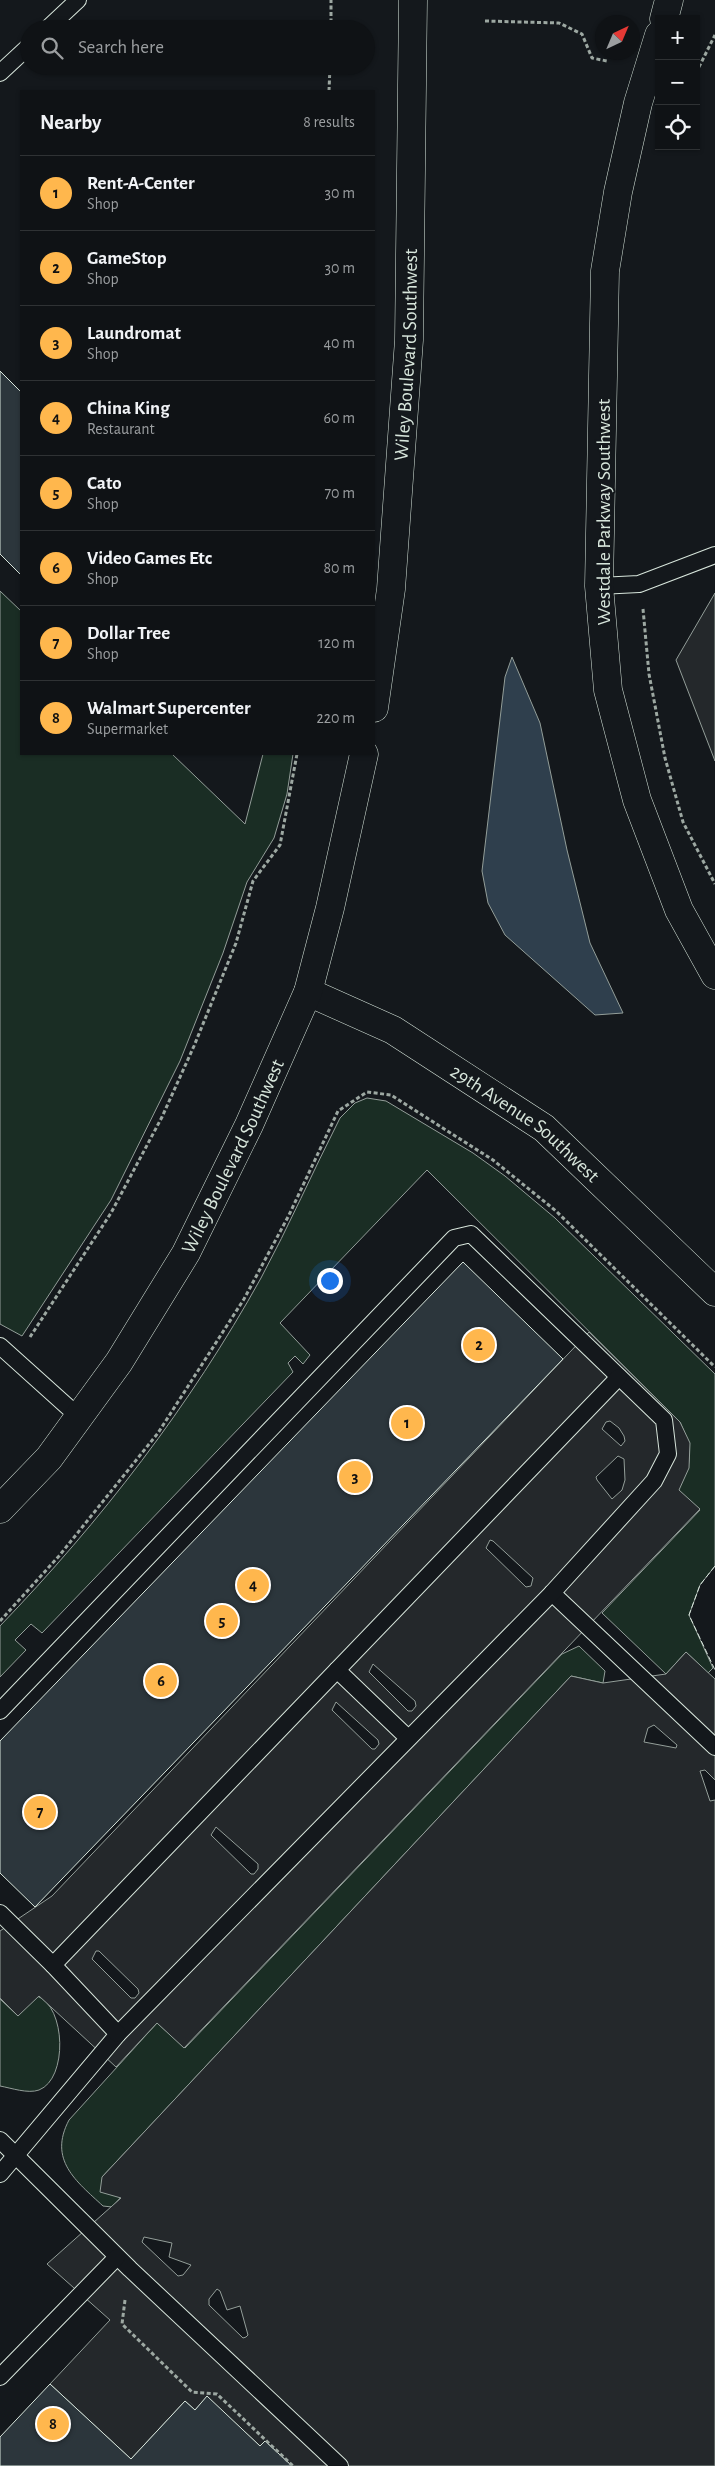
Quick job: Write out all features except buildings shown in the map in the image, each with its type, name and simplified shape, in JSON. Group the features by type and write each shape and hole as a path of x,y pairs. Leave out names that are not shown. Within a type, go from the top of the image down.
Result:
{"street":[{"name":"Wiley Boulevard Southwest","path":"375,701 390,589 409,340 413,0"},
{"path":"665,15 669,0"},
{"name":"Westdale Parkway Southwest","path":"655,48 638,103 618,192 605,271 599,586 608,690 637,800 679,910 715,975"},
{"name":"Wiley Boulevard Southwest","path":"0,1510 49,1458 119,1362 186,1254 248,1125 308,992 330,908 364,755"},
{"name":"29th Avenue Southwest","path":"308,992 393,1030 544,1128 715,1292"}],"lane":[{"path":"57,20 78,0"},
{"path":"0,73 20,54"},
{"path":"599,586 639,584 715,555"},
{"path":"0,1711 454,1238 471,1234 664,1420 668,1454 654,1481 552,1593 118,2034 0,2174"},
{"path":"0,1346 79,1416"},
{"path":"53,1965 620,1377"},
{"path":"552,1593 715,1747"},
{"path":"337,1670 408,1738"},
{"path":"0,1913 53,1965 118,2034"},
{"path":"0,2140 117,2257 340,2466"},
{"path":"0,2377 117,2257"}],"path":[{"path":"331,20 332,0"},
{"path":"485,21 559,23 582,34 592,58 607,61"},
{"path":"700,65 715,35"},
{"path":"329,90 330,75"},
{"path":"639,584 648,674 665,758 683,822 715,884"},
{"path":"13,1358 31,1335 111,1213 162,1116 194,1046 236,943 253,881 280,845 297,755"},
{"path":"0,1621 59,1556 158,1433 244,1299 289,1215 338,1110 367,1092 391,1095 493,1160 556,1211 715,1367"},
{"path":"122,2324 192,2392 217,2394 293,2466"}],"green space":[{"path":"0,591 20,610 20,755 173,755 245,824 263,755 293,755 287,794 274,838 247,882 223,953 180,1061 111,1200 22,1336 0,1324"},
{"path":"367,1098 386,1101 473,1153 505,1176 555,1218 715,1374 715,1566 700,1585 689,1615 713,1668 708,1673 686,1652 666,1674 602,1613 700,1510 678,1490 689,1463 689,1449 680,1422 427,1170 280,1323 310,1355 303,1364 295,1356 288,1363 293,1372 42,1633 31,1624 15,1640 26,1650 0,1677 0,1626 108,1503 174,1417 234,1325 261,1278 340,1118 355,1103"},
{"path":"579,1646 605,1671 603,1683 571,1676 102,2177 121,2197 112,2207 103,2206 83,2188 68,2169 63,2158 63,2134 69,2120 157,2023 185,2048 562,1654"},
{"path":"37,1996 47,2002 54,2013 58,2027 59,2058 55,2072 48,2083 39,2090 25,2091 0,2086 0,1999 18,2016"}],"shaded area":[{"path":"715,593 715,761 676,660"},
{"path":"589,1332 680,1422 690,1443 689,1468 679,1490 700,1509 184,2048 157,2023 116,2067 39,1996 18,2016 0,1998 0,1931 52,1896","holes":["610,1421 619,1428 625,1441 621,1446 602,1429 606,1422","618,1456 624,1459 625,1480 622,1490 612,1499 596,1477","490,1540 533,1578 531,1586 526,1587 486,1548","373,1664 415,1701 416,1706 412,1711 408,1711 369,1672","336,1702 378,1740 379,1744 375,1749 372,1749 332,1710","216,1827 258,1864 258,1869 254,1874 251,1874 211,1835","96,1951 99,1951 138,1989 139,1993 135,1998 131,1998 92,1959"]},
{"path":"686,1652 715,1679 715,1780 705,1770 700,1771 710,1801 715,1800 715,2466 292,2466 265,2441 260,2446 207,2397 195,2410 185,2401 131,2459 50,2384 110,2320 47,2264 121,2198 100,2192 102,2177 571,1676 603,1683 666,1674","holes":["654,1725 677,1745 676,1748 644,1742 648,1728","144,2237 172,2243 169,2257 191,2265 183,2275 178,2276 142,2242","217,2289 220,2291 227,2310 240,2306 248,2335 243,2338 209,2305 209,2299"]}],"water":[{"path":"512,657 540,723 567,850 590,943 623,1013 595,1015 505,935 488,903 482,871 505,677"}],"fence":[{"path":"715,1566 700,1585 689,1615 715,1670"}],"place":[{"name":"GameStop","path":"479,1345"},
{"name":"Rent-A-Center","path":"407,1423"},
{"name":"Laundromat","path":"355,1477"},
{"name":"China King","path":"253,1585"},
{"name":"Cato","path":"222,1621"},
{"name":"Video Games Etc","path":"161,1681"},
{"name":"Dollar Tree","path":"40,1812"},
{"name":"Walmart Supercenter","path":"53,2424"}]}
